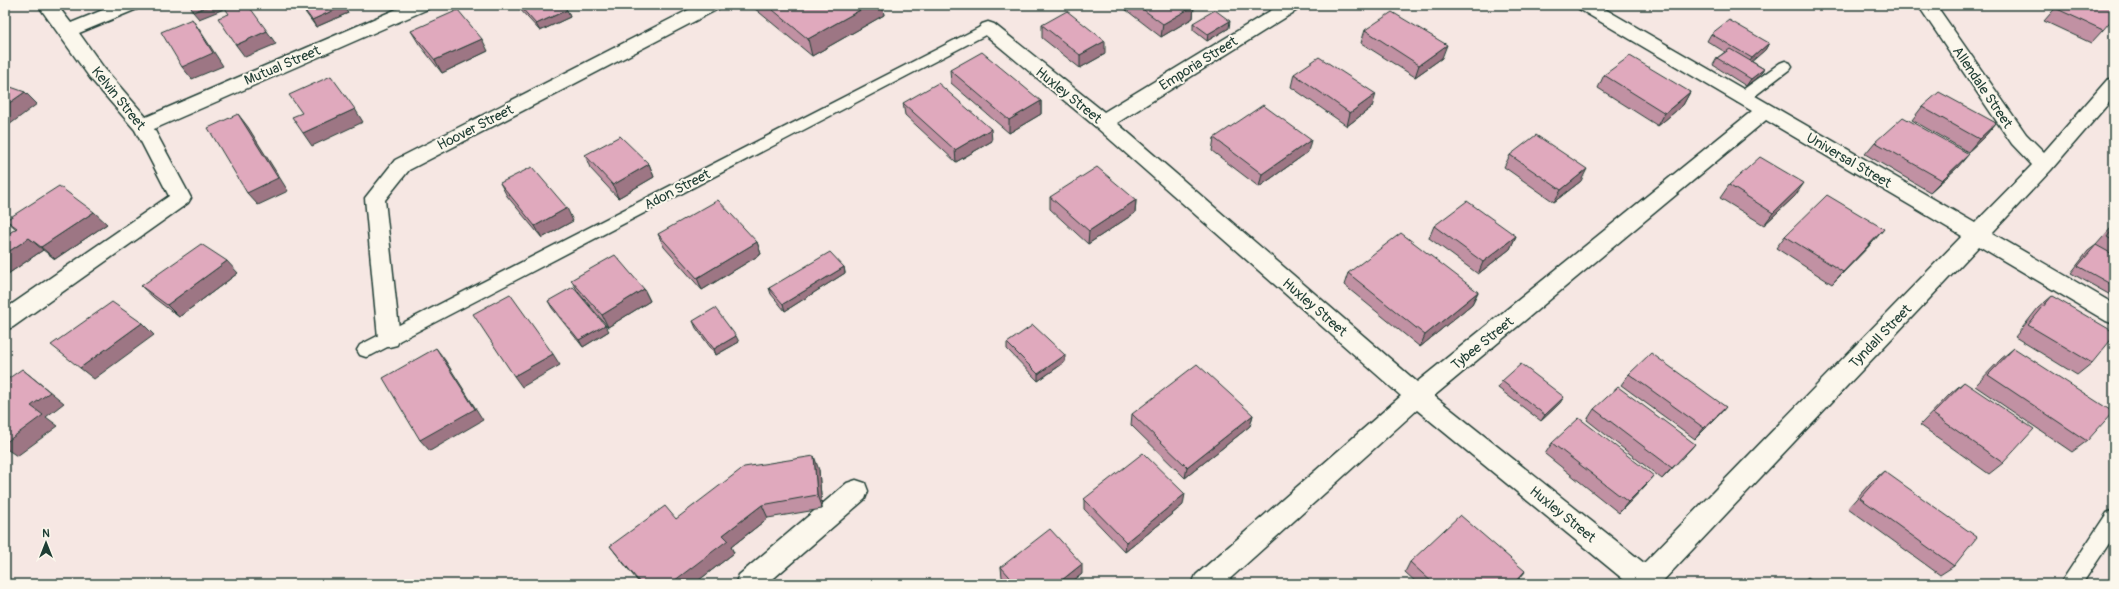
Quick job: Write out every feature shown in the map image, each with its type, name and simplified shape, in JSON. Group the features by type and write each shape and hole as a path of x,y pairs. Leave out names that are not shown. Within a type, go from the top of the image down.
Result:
{"street":[{"name":"Kelvin Street","path":"5,321 181,198 143,126 97,73 68,31 47,5"},
{"path":"68,31 131,5"},
{"name":"Mutual Street","path":"143,126 422,5"},
{"name":"Hoover Street","path":"389,338 375,198 402,165 712,5"},
{"name":"Emporia Street","path":"1103,122 1292,5"},
{"name":"Universal Street","path":"1585,5 2114,315"},
{"name":"Allendale Street","path":"1928,5 2019,139 2044,165"},
{"name":"Huxley Street","path":"988,28 1103,122 1417,396 1644,582"},
{"name":"Tyndall Street","path":"1644,582 2044,165 2114,85"},
{"name":"Tybee Street","path":"1206,584 1417,396 1764,111"},
{"path":"748,584 856,491"}],"lane":[{"name":"Adon Street","path":"366,350 988,28"},
{"path":"1742,98 1785,66"},
{"path":"2070,584 2114,520"}],"building":[{"path":"190,5 211,5 193,12"},
{"path":"223,5 248,5 267,31 236,45 218,18 229,14"},
{"path":"301,5 343,5 343,6 312,20"},
{"path":"519,5 562,5 567,10 536,24"},
{"path":"767,5 869,5 808,39"},
{"path":"1137,5 1193,5 1194,6 1163,24"},
{"path":"2058,5 2109,5 2114,7 2114,17 2103,30 2055,8"},
{"path":"458,10 482,39 435,60 411,31"},
{"path":"1215,10 1230,21 1208,34 1193,23"},
{"path":"1067,11 1105,41 1080,55 1042,25"},
{"path":"1392,12 1447,45 1419,65 1365,30"},
{"path":"192,19 213,53 182,67 161,32"},
{"path":"1729,20 1769,43 1752,58 1711,34"},
{"path":"1730,49 1764,69 1751,79 1717,58"},
{"path":"982,52 1041,101 1009,120 950,70"},
{"path":"1630,56 1690,92 1665,113 1604,75"},
{"path":"1319,57 1376,94 1350,113 1294,74"},
{"path":"331,76 355,109 303,133 292,117 302,113 289,95"},
{"path":"938,83 991,129 955,150 903,103"},
{"path":"5,85 25,92 5,106"},
{"path":"1939,92 1996,123 1979,139 1922,107"},
{"path":"1263,105 1311,140 1262,174 1214,138"},
{"path":"238,114 278,178 247,193 208,128"},
{"path":"1903,117 1969,154 1942,180 1875,142"},
{"path":"1536,135 1587,169 1561,190 1510,155"},
{"path":"620,136 649,164 613,185 585,155"},
{"path":"1760,157 1804,183 1773,213 1729,185"},
{"path":"532,167 567,208 535,226 500,183"},
{"path":"1097,167 1136,200 1089,231 1050,197"},
{"path":"59,186 94,212 41,247 29,238 5,254 5,236 17,228 6,220"},
{"path":"1827,195 1884,229 1843,272 1785,236"},
{"path":"718,200 757,242 697,278 658,234"},
{"path":"1467,201 1516,236 1483,262 1434,226"},
{"path":"2114,228 2114,241 2107,237"},
{"path":"1401,233 1478,292 1425,335 1348,273"},
{"path":"201,244 227,261 167,305 141,286"},
{"path":"2096,245 2114,255 2114,286 2078,266"},
{"path":"830,252 844,267 783,304 769,288"},
{"path":"615,255 644,289 602,315 571,280"},
{"path":"573,287 605,325 579,340 548,301"},
{"path":"510,294 553,354 514,376 473,314"},
{"path":"2052,296 2114,332 2114,336 2092,363 2028,325"},
{"path":"112,302 142,323 80,368 51,345"},
{"path":"715,308 736,336 714,349 693,321"},
{"path":"1033,325 1065,355 1038,374 1007,343"},
{"path":"436,348 475,409 420,440 383,378"},
{"path":"2014,348 2113,412 2087,441 1988,375"},
{"path":"1651,353 1726,407 1704,428 1629,374"},
{"path":"1197,364 1253,415 1187,467 1132,414"},
{"path":"1521,364 1564,397 1545,415 1502,381"},
{"path":"22,369 50,392 31,406 43,415 5,443 5,381"},
{"path":"1964,382 2034,429 2003,463 1933,414"},
{"path":"1618,387 1695,444 1672,468 1594,409"},
{"path":"1579,418 1654,476 1628,502 1552,443"},
{"path":"1143,453 1185,494 1126,542 1084,499"},
{"path":"814,456 817,495 762,505 723,535 728,540 670,584 641,584 610,546 665,506 676,519 744,467"},
{"path":"1884,471 1977,537 1954,566 1860,498"},
{"path":"1460,515 1525,571 1513,584 1434,584 1410,562"},
{"path":"1050,529 1082,564 1057,584 1016,584 1001,567"},
{"path":"1808,578 1815,584 1803,584"}]}
